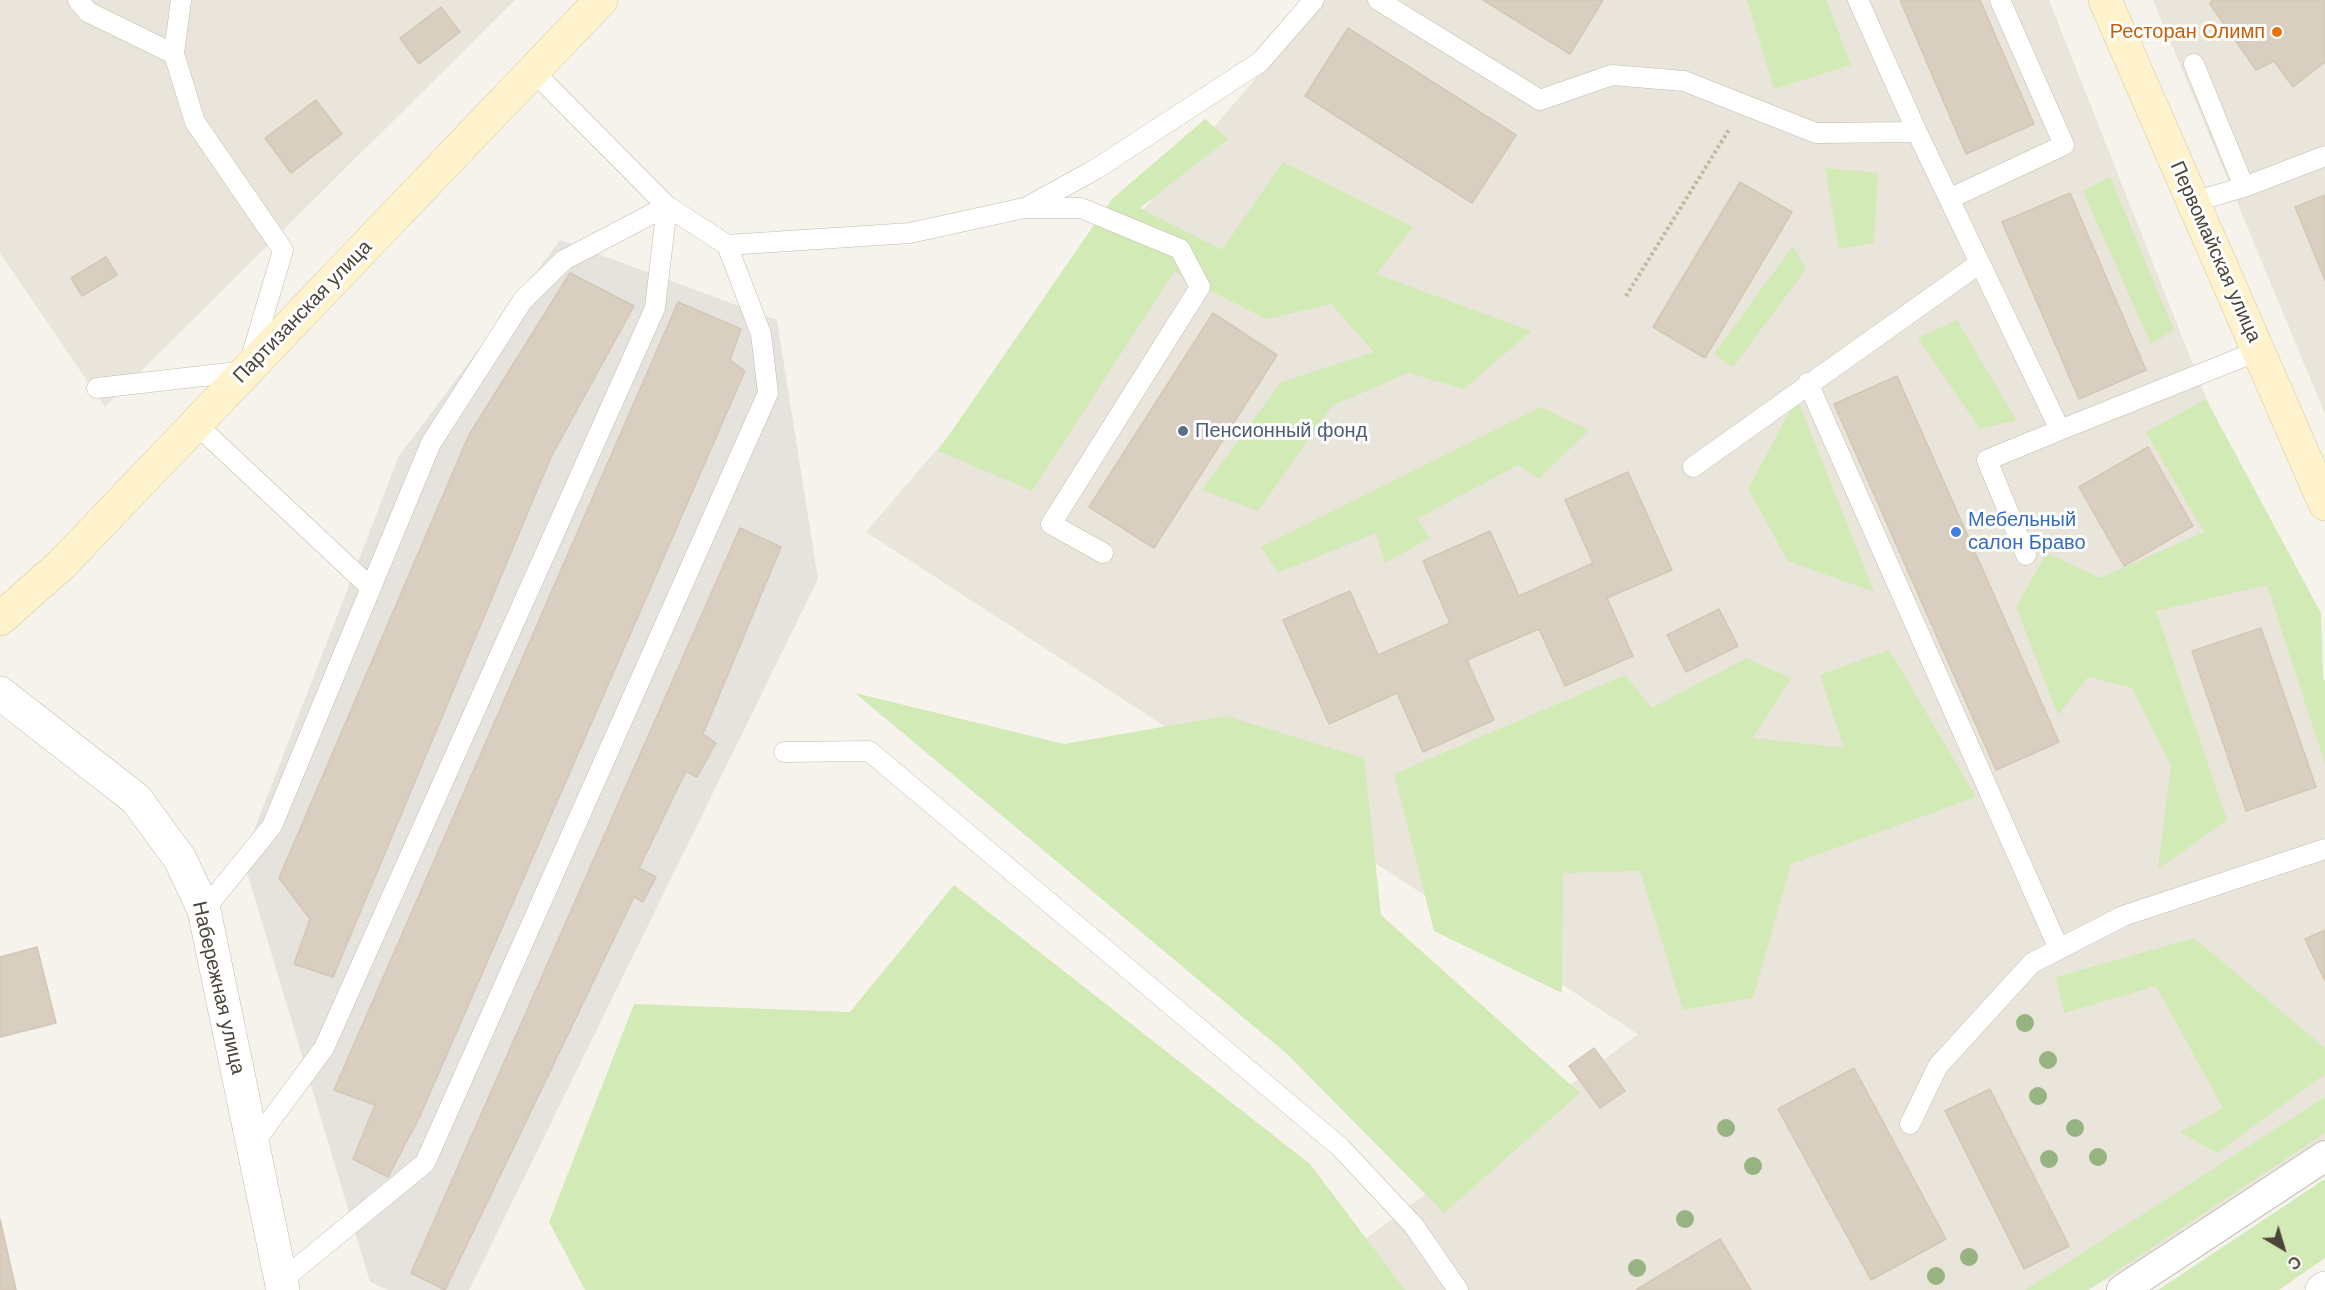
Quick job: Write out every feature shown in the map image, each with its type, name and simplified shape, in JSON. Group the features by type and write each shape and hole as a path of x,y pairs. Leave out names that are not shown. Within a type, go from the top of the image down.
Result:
{"main road":[{"name":"Партизанская улица","path":"0,619 62,564 601,0"},
{"name":"Первомайская улица","path":"2105,0 2325,504"}],"street":[{"name":"Набережная улица","path":"0,693 136,799 180,859 204,910 282,1286"},
{"path":"2122,1290 2325,1156"}],"lane":[{"path":"78,0 88,12 174,54"},
{"path":"97,388 247,371 283,250 195,122 174,54 181,0"},
{"path":"1024,208 1096,169 1260,62 1314,0"},
{"path":"1378,0 1540,100 1612,75 1684,81 1816,133 1917,132"},
{"path":"1858,0 1917,132 2060,430"},
{"path":"1949,199 2064,145 2000,0"},
{"path":"2194,64 2244,187"},
{"path":"282,1286 425,1163 768,393 761,334 727,245 668,206 533,71"},
{"path":"2193,202 2244,187 2325,156"},
{"path":"204,910 273,826 431,443 524,300 564,260 668,206"},
{"path":"254,1144 324,1048 655,308 668,206"},
{"path":"727,245 910,233 1024,208 1081,208 1180,249 1200,287 1051,524 1103,553"},
{"path":"1693,467 1980,262"},
{"path":"2026,555 1987,460 2258,351"},
{"path":"1808,383 2059,949"},
{"path":"196,424 371,588"},
{"path":"783,752 869,752 1340,1147 1414,1226 1458,1290"},
{"path":"1910,1124 1938,1066 2032,963 2123,916 2325,849"}],"path":[{"path":"1626,296 1744,105"}],"shaded area":[{"path":"0,0 515,0 105,407 0,253"},
{"path":"1323,0 2049,0 2325,698 2325,1157 2088,1290 1298,1290 1638,1034 866,532"},
{"path":"2153,0 2325,0 2325,414"},
{"path":"560,240 777,320 818,579 469,1290 388,1290 370,1282 243,859 399,456"}],"green space":[{"path":"1747,0 1826,0 1851,65 1774,89"},
{"path":"1205,119 1228,139 1140,208 1222,250 1283,162 1413,227 1376,274 1531,331 1464,389 1408,373 1332,406 1258,511 1202,490 1281,382 1374,352 1331,304 1266,319 1174,272 1032,491 938,451 1112,199"},
{"path":"1825,168 1878,173 1874,243 1839,249"},
{"path":"2110,177 2174,330 2151,344 2083,191"},
{"path":"1793,246 1806,269 1733,367 1714,354"},
{"path":"1957,320 2016,420 1980,429 1918,338"},
{"path":"1797,398 1874,592 1788,561 1748,489"},
{"path":"2206,399 2321,613 2323,679 2325,680 2325,764 2267,585 2156,611 2227,820 2158,869 2171,766 2132,688 2088,677 2058,715 2016,607 2047,553 2100,578 2204,532 2146,432"},
{"path":"1541,407 1589,430 1539,479 1518,465 1417,519 1430,538 1385,563 1376,533 1278,573 1261,547"},
{"path":"1889,650 1976,797 1791,864 1753,998 1683,1010 1640,871 1563,873 1562,993 1434,931 1394,774 1625,675 1652,708 1746,658 1791,678 1753,738 1844,748 1820,675"},
{"path":"855,693 1064,744 1226,716 1364,758 1381,915 1580,1093 1444,1213 1287,1054"},
{"path":"954,885 1310,1164 1405,1290 585,1290 549,1222 634,1004 850,1012"},
{"path":"2194,938 2325,1048 2325,1074 2217,1153 2180,1132 2223,1108 2156,986 2064,1013 2056,977"},
{"path":"2325,1097 2325,1133 2088,1290 2025,1290"},
{"path":"2325,1179 2325,1258 2279,1290 2158,1290"}],"building":[{"path":"1483,0 1603,0 1570,54"},
{"path":"1900,0 1980,0 2034,124 1966,154"},
{"name":"Ресторан Олимп","path":"2212,0 2325,0 2325,62 2293,87 2274,61 2256,70 2210,4"},
{"path":"441,7 460,32 419,64 400,38"},
{"path":"1348,28 1516,135 1472,203 1305,96"},
{"path":"316,100 342,134 291,173 265,138"},
{"path":"1740,182 1792,212 1705,358 1653,327"},
{"path":"2070,193 2146,370 2079,399 2002,222"},
{"path":"2325,195 2325,280 2295,207"},
{"path":"106,257 117,275 82,296 71,278"},
{"path":"570,273 634,306 551,457 333,977 294,964 310,919 279,878 469,435"},
{"path":"678,302 741,329 730,360 745,371 419,1118 388,1177 353,1159 375,1105 334,1090"},
{"name":"Пенсионный фонд","path":"1213,313 1277,355 1154,548 1089,507"},
{"path":"1897,376 2059,742 1996,770 1834,404"},
{"path":"2148,447 2193,526 2124,566 2079,487"},
{"path":"1628,472 1672,570 1607,598 1633,656 1565,686 1539,629 1467,660 1494,720 1423,752 1397,693 1329,724 1283,620 1350,591 1378,655 1450,623 1423,561 1490,531 1519,596 1593,563 1565,500"},
{"path":"740,528 781,547 703,734 716,743 697,777 686,771 639,868 656,877 643,902 634,897 445,1290 411,1273"},
{"path":"1719,609 1738,646 1686,672 1667,635"},
{"path":"2261,628 2316,787 2246,811 2192,651"},
{"path":"2325,930 2325,981 2305,939"},
{"path":"37,947 56,1023 0,1037 0,957"},
{"path":"1594,1048 1625,1091 1600,1108 1569,1066"},
{"path":"1854,1068 1946,1239 1871,1280 1778,1109"},
{"path":"1990,1089 2069,1246 2024,1269 1945,1111"},
{"path":"0,1219 16,1290 0,1290"},
{"path":"1720,1239 1751,1290 1636,1290"}],"place":[{"name":"Ресторан Олимп","path":"2277,32"},
{"name":"Пенсионный фонд","path":"1183,431"},
{"name":"Мебельный салон Браво","path":"1956,532"}]}
